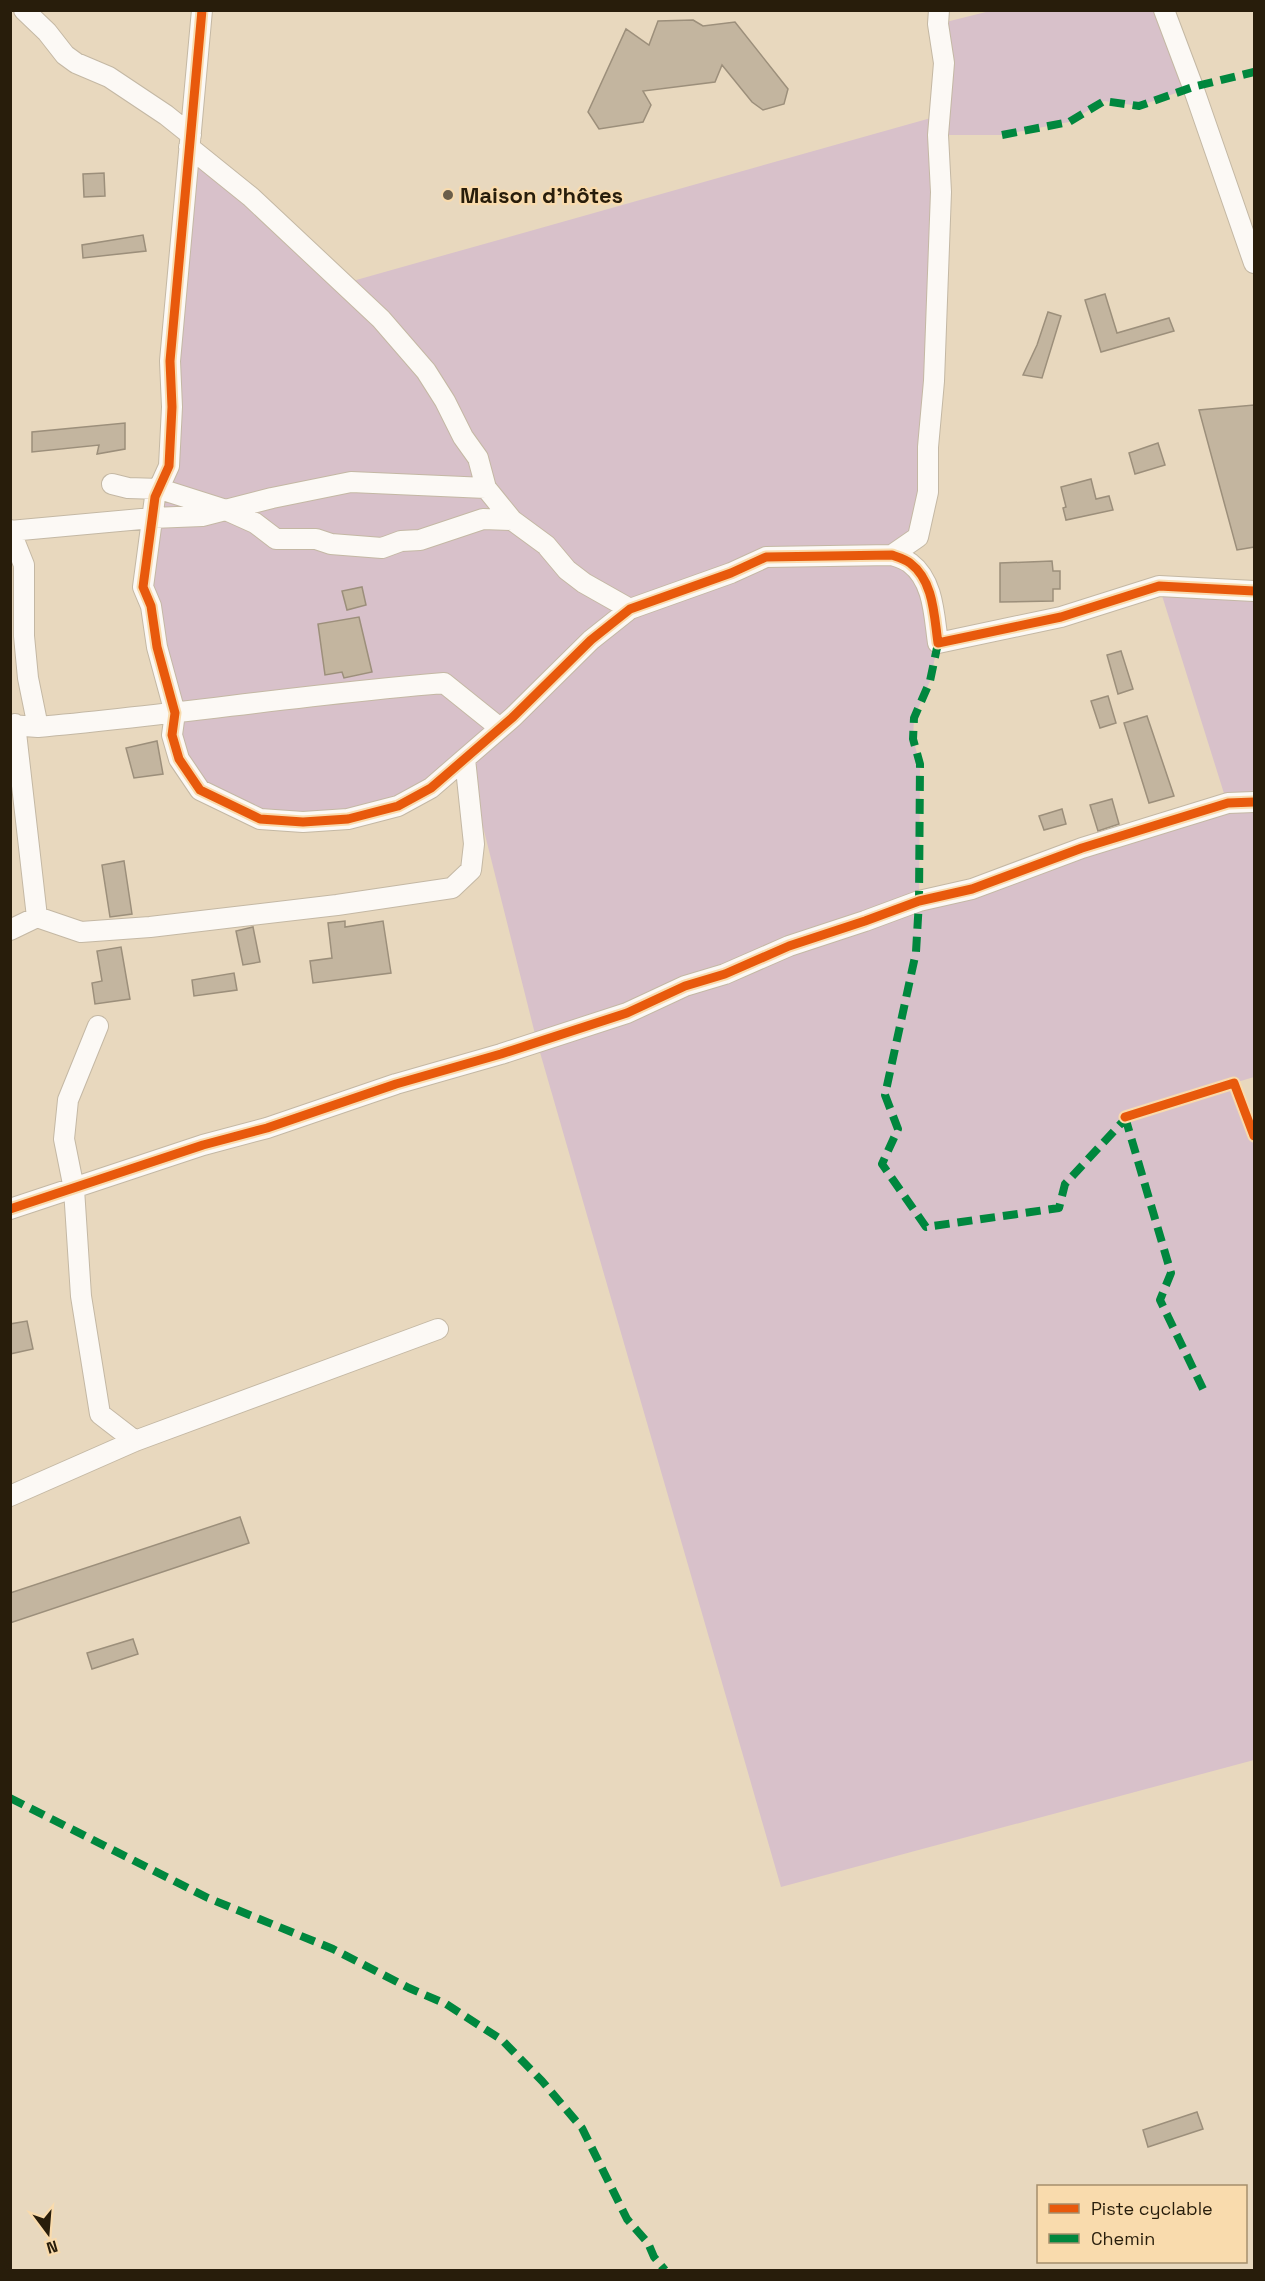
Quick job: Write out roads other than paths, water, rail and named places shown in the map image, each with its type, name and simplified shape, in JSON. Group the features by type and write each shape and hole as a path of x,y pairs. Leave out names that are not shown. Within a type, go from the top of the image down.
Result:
{"street":[{"path":"24,10 48,32 65,55 76,63 109,77 166,115 190,141 381,319 426,370 463,437 478,458 486,488 512,520 546,545 567,570 584,583 630,609"},
{"path":"202,10 170,362 172,407 169,466 155,497 142,587 151,606 157,647 175,714 172,735 179,759 200,790 260,819 303,822 348,819 398,806 431,788 500,728 591,640 630,609 731,573 766,557 892,555 910,562 924,579 930,596 938,643 1060,617 1159,586 1254,591"},
{"path":"892,555 918,537 928,492 928,447 934,381 942,192 938,135 944,63 939,10"},
{"path":"1164,10 1254,263"},
{"path":"38,728 28,678 24,636 24,565 11,530 202,516 351,482 486,488"},
{"path":"112,484 128,488 160,489 226,510 255,523 276,539 316,539 331,544 382,548 401,541 420,540 483,519 512,520"},
{"path":"36,917 13,724 38,728 444,683 500,728"},
{"path":"10,930 36,917 81,932 150,927 313,908 452,888 471,870 474,844 465,759"},
{"path":"10,1209 74,1190 119,1172 203,1145 267,1128 396,1084 501,1054 627,1012 685,986 725,974 789,946 919,901 972,889 1082,848 1228,803 1254,802"},
{"path":"98,1026 68,1100 64,1139 74,1190 81,1296 100,1414 135,1441"},
{"path":"10,1497 135,1441 438,1329"}],"place":[{"name":"Maison d'hôtes","path":"448,195"}]}
